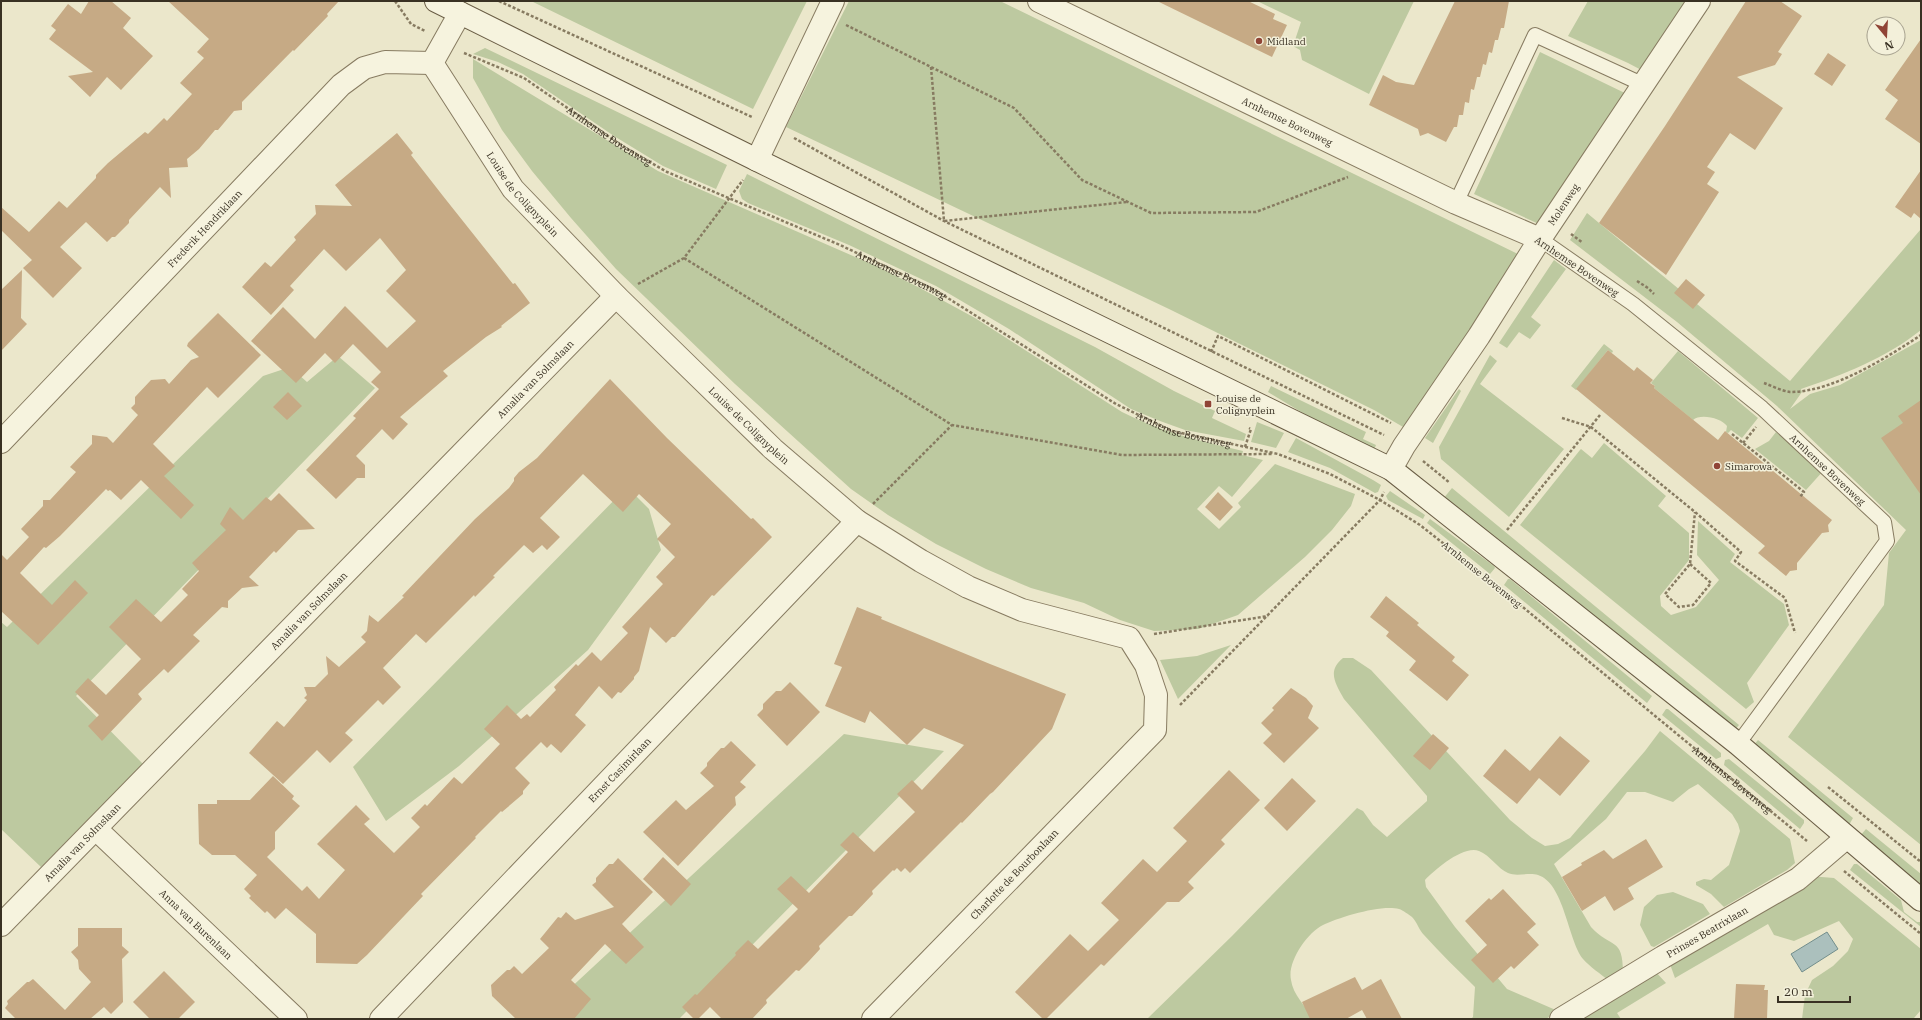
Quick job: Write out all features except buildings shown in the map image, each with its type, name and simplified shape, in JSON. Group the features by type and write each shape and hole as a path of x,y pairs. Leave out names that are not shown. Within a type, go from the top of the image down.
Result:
{"street":[{"path":"436,1 757,160 1391,469 1738,744 1846,838 1921,900"},
{"name":"Arnhemse Bovenweg","path":"1039,1 1456,203 1540,239"},
{"name":"Molenweg","path":"1391,469 1479,336 1553,219 1699,1"},
{"path":"757,160 829,8"},
{"path":"432,63 460,13"},
{"name":"Frederik Hendriklaan","path":"1,442 341,85 364,68 385,62 432,63"},
{"name":"Louise de Colignyplein","path":"432,63 513,190 616,296 773,449 857,521 921,561 968,587 1022,610 1129,638"},
{"name":"Amalia van Solmslaan","path":"1,925 616,296"},
{"name":"Ernst Casimirlaan","path":"382,1019 857,521"},
{"path":"1129,638 1146,664 1156,695 1155,730"},
{"name":"Charlotte de Bourbonlaan","path":"873,1019 1155,730"},
{"name":"Anna van Burenlaan","path":"96,829 296,1019"},
{"name":"Prinses Beatrixlaan","path":"1561,1019 1663,957 1798,879 1846,838"}],"lane":[{"path":"1456,203 1535,35 1642,84"},
{"name":"Arnhemse Bovenweg","path":"1540,239 1633,304 1762,408 1884,522 1887,540 1738,744"}],"path":[{"name":"Arnhemse Bovenweg","path":"395,1 411,24 470,56 524,78 624,146 667,172 840,245 935,290 1116,404 1142,418 1172,431 1278,454 1330,474 1380,500 1420,525 1474,567"},
{"path":"829,8 931,67 1014,108 1082,180 1151,213 1256,212 1378,165"},
{"path":"931,67 944,221 1127,202"},
{"path":"616,296 684,258 730,198"},
{"path":"1553,219 1589,248"},
{"path":"684,258 952,425 1122,455 1278,454"},
{"path":"1631,277 1648,288 1657,298"},
{"path":"1208,359 1218,336 1413,434"},
{"path":"1762,382 1789,392 1815,389 1849,376 1921,336"},
{"path":"1507,530 1600,415"},
{"path":"1562,418 1591,427 1695,512 1741,552 1735,560 1785,598 1802,656"},
{"path":"857,521 952,425"},
{"path":"1732,434 1804,492 1800,497"},
{"path":"1155,730 1380,500 1386,488 1391,469"},
{"path":"1690,564 1711,583 1693,605 1679,607 1665,594 1690,564 1695,512"},
{"name":"Arnhemse Bovenweg","path":"1492,582 1921,934"},
{"path":"1129,638 1268,616"}],"green space":[{"path":"531,1 807,1 753,109"},
{"path":"849,1 1000,1 1522,256 1410,431 1374,410 1169,309 786,127"},
{"path":"1257,1 1414,1 1369,94 1302,60 1300,50 1293,46 1301,22"},
{"path":"1588,1 1695,1 1647,73 1568,36"},
{"path":"485,48 727,165 716,189 663,166 614,136 523,74 498,62 473,54"},
{"path":"1540,52 1631,96 1541,225 1474,194"},
{"path":"473,59 658,171 876,266 920,288 975,318 1122,412 1151,425 1196,440 1243,451 1242,455 1263,460 1232,497 1219,486 1197,509 1219,529 1241,507 1238,503 1275,464 1355,494 1351,506 1332,530 1305,557 1238,615 1198,629 1154,631 1120,620 1084,603 1031,588 986,569 936,544 888,515 851,489 735,384 616,269 532,171 502,130 473,78"},
{"path":"747,174 1095,347 1174,391 1215,411 1212,418 1246,434 1244,441 1185,430 1131,409 1009,329 936,286 849,245 748,203 742,199 739,191"},
{"path":"1587,213 1790,381 1921,229 1921,330 1908,340 1864,365 1801,389 1802,392 1790,409 1810,394 1840,385 1921,340 1921,845 1788,737 1884,605 1889,553 1906,530 1777,406 1677,322 1570,240"},
{"path":"1554,260 1566,269 1531,317 1541,325 1530,339 1519,332 1507,348 1499,343"},
{"path":"1604,344 1613,351 1612,353 1608,350 1576,390 1571,386"},
{"path":"1678,351 1758,418 1742,438 1731,430 1728,433 1726,432 1727,426 1724,423 1711,417 1701,417 1693,420 1654,388 1655,386 1651,383"},
{"path":"1490,355 1497,361 1480,384 1564,449 1509,517 1441,459 1439,447"},
{"path":"338,356 375,388 76,696 143,764 41,867 1,829 1,622 7,627 263,376 290,367 307,382"},
{"path":"1271,386 1366,432 1363,439 1376,445 1374,450 1316,421 1268,392"},
{"path":"1459,389 1461,391 1433,443 1425,438"},
{"path":"1257,422 1284,433 1276,448 1251,442"},
{"path":"1776,432 1824,470 1806,490 1755,449 1769,441"},
{"path":"1296,438 1381,485 1378,492 1375,493 1330,468 1288,452"},
{"path":"1604,443 1666,496 1658,506 1689,533 1689,560 1660,596 1661,606 1671,615 1696,607 1719,580 1697,555 1698,521 1735,554 1730,562 1784,604 1789,625 1747,683 1754,702 1746,709 1520,525 1581,449 1592,458"},
{"path":"627,487 649,509 661,550 588,650 459,766 386,821 353,767"},
{"path":"1452,488 1739,725 1734,731 1492,534 1443,499"},
{"path":"1390,491 1425,515 1423,519 1388,500 1386,496"},
{"path":"1430,519 1495,568 1490,574 1427,523"},
{"path":"1508,579 1510,579 1652,696 1647,703 1504,585"},
{"path":"1231,645 1178,699 1160,660 1197,656"},
{"path":"1343,658 1353,658 1371,670 1510,820 1532,838 1545,846 1558,844 1570,838 1645,751 1660,731 1790,839 1795,863 1787,870 1724,907 1711,894 1696,885 1696,882 1704,879 1711,880 1729,865 1740,831 1732,814 1698,784 1689,789 1673,802 1645,792 1627,792 1606,819 1554,864 1591,927 1598,934 1614,944 1621,953 1623,973 1609,981 1583,959 1573,939 1560,900 1547,880 1538,875 1515,875 1508,873 1483,853 1472,850 1458,855 1450,860 1435,870 1425,880 1426,887 1455,927 1507,989 1558,1011 1546,1019 1471,1019 1473,1017 1475,987 1424,935 1412,917 1401,910 1382,908 1350,915 1323,925 1311,934 1295,957 1291,973 1292,985 1297,996 1314,1019 1147,1019 1232,936 1357,808 1363,811 1373,825 1387,837 1427,801 1427,796 1344,699 1334,677 1335,668"},
{"path":"1666,709 1668,709 1721,753 1721,757 1716,759 1662,715"},
{"path":"844,734 944,751 679,1019 537,1019"},
{"path":"1758,740 1853,818 1849,825 1753,746"},
{"path":"1729,759 1804,820 1804,823 1800,829 1724,765 1725,760"},
{"path":"1866,829 1921,874 1921,886 1860,836"},
{"path":"1854,864 1857,864 1901,900 1904,912 1917,922 1921,922 1921,927 1850,870"},
{"path":"1809,876 1834,878 1921,949 1921,1010 1914,1018 1802,1019 1805,995 1812,980 1833,966 1848,951 1853,939 1839,921 1794,941 1774,935 1768,924 1675,978 1671,967 1671,961"},
{"path":"1673,892 1703,904 1710,914 1654,947 1651,946 1640,925 1644,907 1657,895"},
{"path":"1654,970 1666,983 1617,1013 1621,1019 1575,1019"}],"shaded area":[{"path":"1827,932 1838,949 1802,972 1791,954"}],"place":[{"name":"Midland","path":"1259,41"},
{"name":"Louise de Colignyplein","path":"1208,404"},
{"name":"Simarowa","path":"1717,466"}]}
